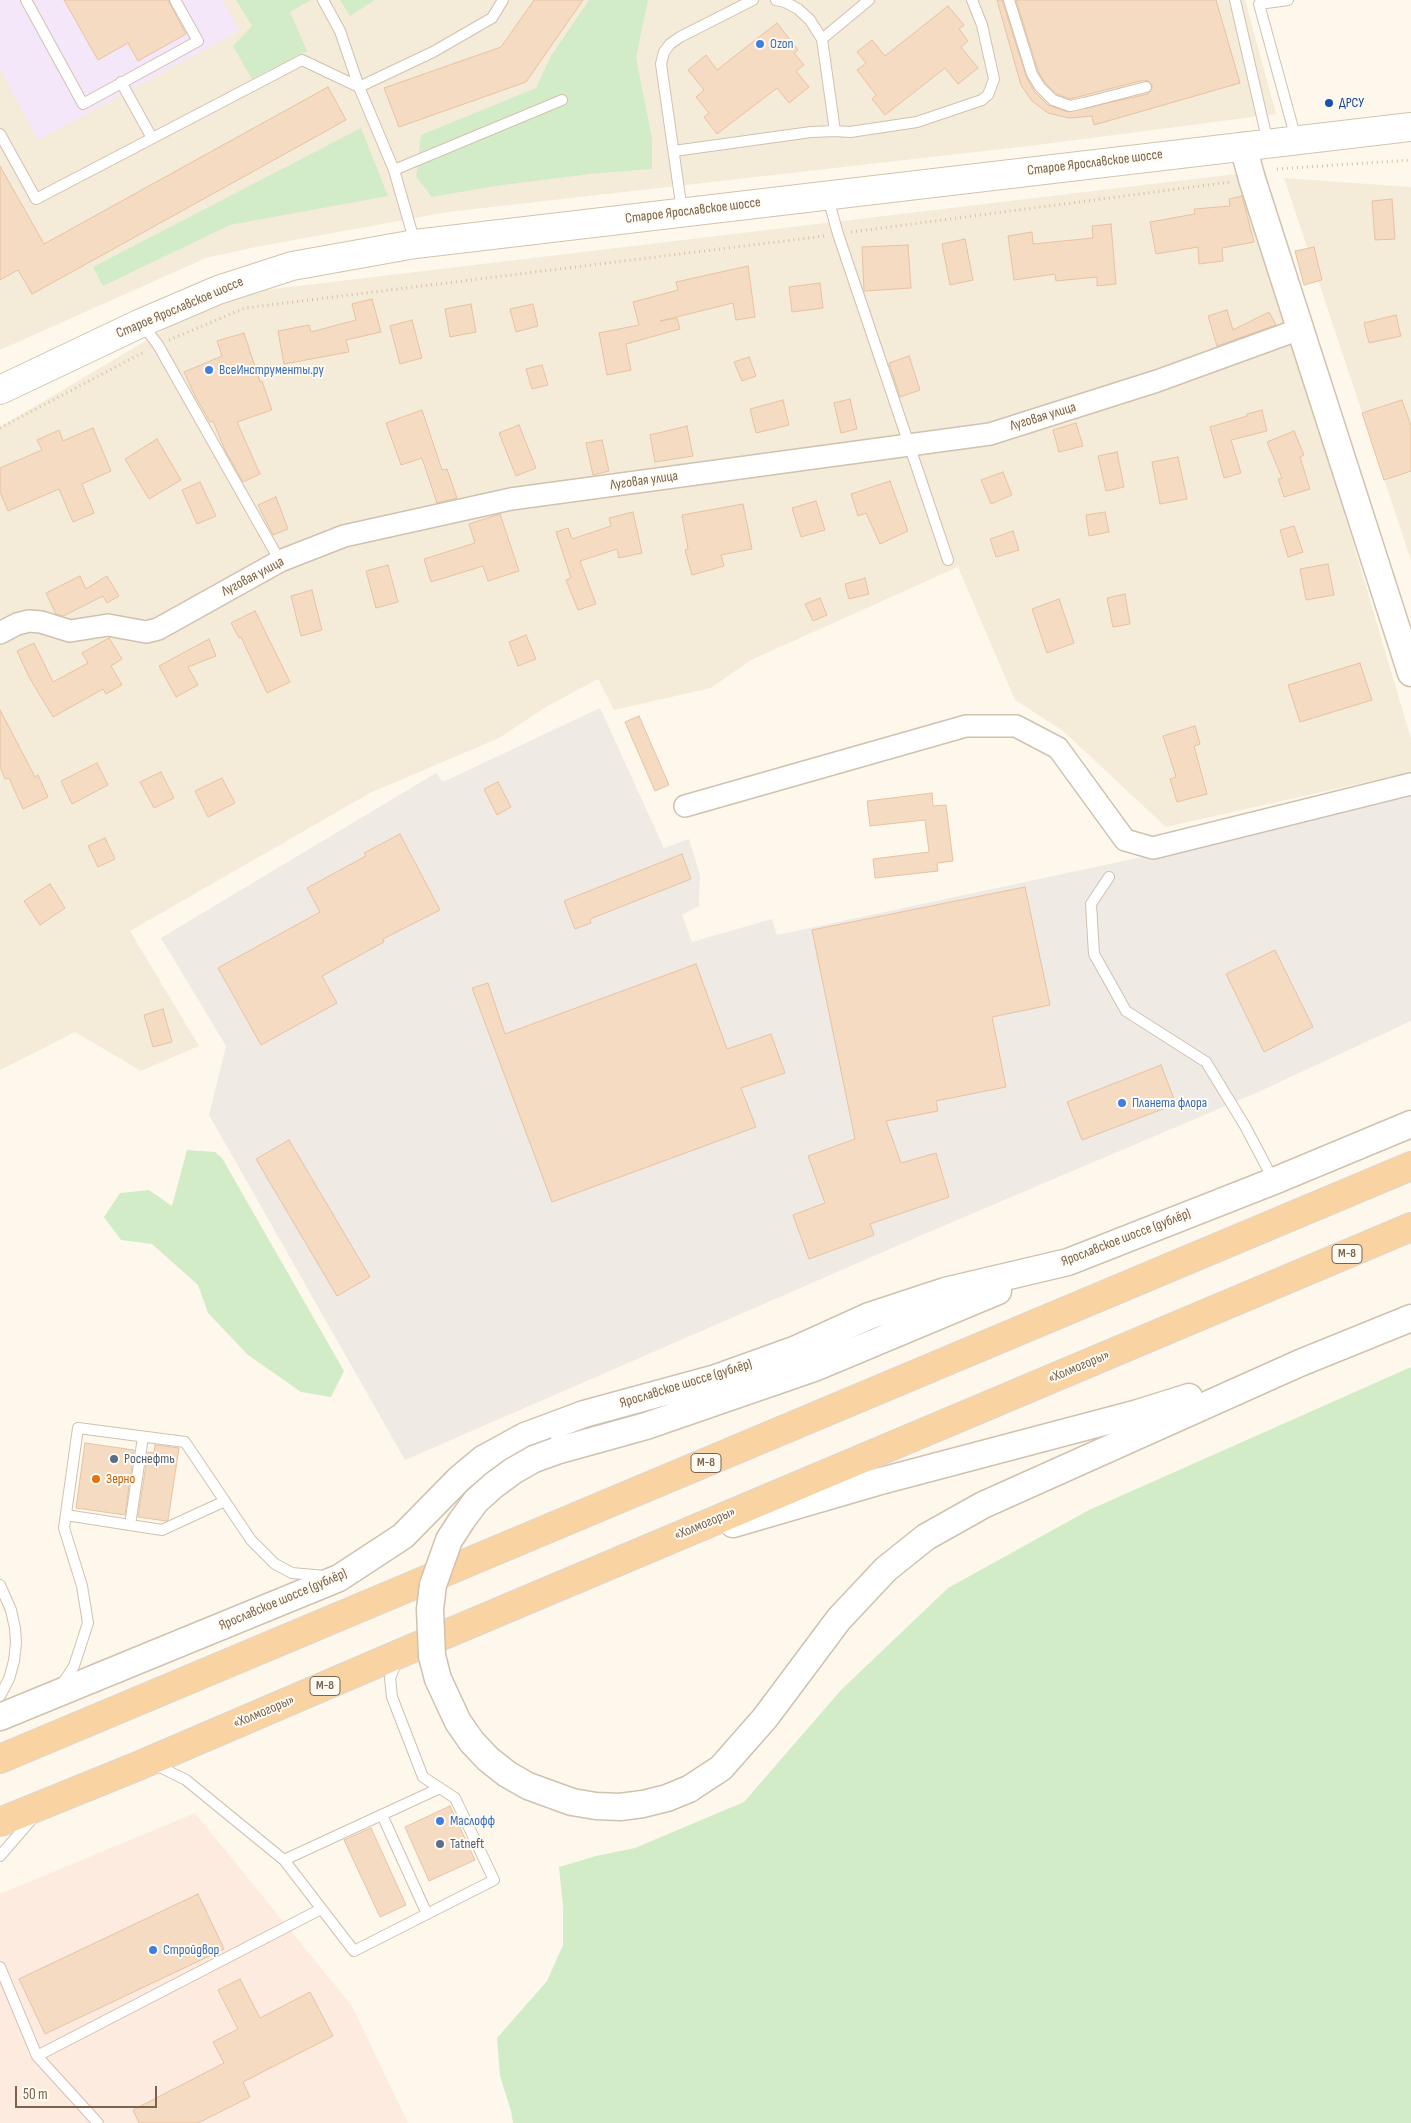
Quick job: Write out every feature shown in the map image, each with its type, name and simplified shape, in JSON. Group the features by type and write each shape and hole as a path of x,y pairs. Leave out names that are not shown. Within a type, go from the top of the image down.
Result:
{"highway":[{"name":"М-8","path":"0,1759 1411,1166"},
{"name":"«Холмогоры»","path":"0,1822 138,1766 648,1548 1411,1228"}],"main road":[{"name":"Старое Ярославское шоссе","path":"0,390 141,323 218,290 292,266 415,244 827,194 1263,153 1296,141 1411,127"}],"street":[{"path":"1263,153 1252,179 1300,329 1400,622 1411,673"},
{"name":"Луговая улица","path":"0,633 17,624 29,621 41,622 70,631 108,625 146,632 158,629 280,561 344,536 512,499 990,434 1158,381 1300,329"},
{"path":"684,806 966,726 1016,726 1058,748 1125,840 1153,848 1411,784"},
{"name":"Ярославское шоссе (дублёр)","path":"0,1717 339,1578 403,1536 459,1479 483,1458 525,1436 584,1414 716,1378 794,1350 869,1316 945,1291 1068,1262 1274,1182 1411,1124"},
{"path":"1068,1262 814,1368 646,1426 556,1450 520,1467 494,1485 476,1501 449,1540 435,1577 430,1609 429,1632 432,1656 440,1687 458,1722 472,1742 488,1759 507,1774 550,1796 572,1802 596,1806 643,1804 689,1790 721,1768 765,1718 839,1619 886,1569 926,1537 983,1505 1300,1363 1411,1318"},
{"path":"648,1548 876,1482 1138,1413 1300,1363"}],"lane":[{"path":"26,0 83,104 198,40 175,0"},
{"path":"324,0 340,31 359,87 394,170 415,244"},
{"path":"359,87 433,52 492,18 503,0"},
{"path":"682,212 661,64 664,52 670,44 680,38 753,0"},
{"path":"776,0 785,2 798,9 810,20 822,39 835,131"},
{"path":"822,39 869,0"},
{"path":"674,151 812,132 850,132 917,122 982,100 988,94 994,79 982,25 972,0"},
{"path":"1010,0 1032,74 1040,87 1053,100 1070,106 1146,87"},
{"path":"1235,0 1263,153"},
{"path":"1288,0 1258,2 1296,141"},
{"path":"0,134 36,199 302,60 359,87"},
{"path":"121,82 152,138"},
{"path":"394,170 562,100"},
{"path":"827,194 838,234 948,560"},
{"path":"141,323 158,345 280,561"},
{"path":"1109,877 1091,904 1094,954 1126,1011 1206,1062 1245,1126 1274,1182"},
{"path":"57,1693 74,1666 88,1623 82,1586 64,1528 78,1428 185,1442 251,1540 275,1564 292,1573 339,1578"},
{"path":"130,1525 143,1437"},
{"path":"66,1515 162,1530 225,1501"},
{"path":"0,1585 11,1610 16,1643 14,1661 0,1696"},
{"path":"138,1766 162,1768 186,1780 284,1860 354,1950 494,1880 455,1798 422,1777 392,1697 390,1678 394,1664 406,1651"},
{"path":"284,1860 440,1788"},
{"path":"0,1856 29,1822 57,1798"},
{"path":"382,1816 427,1914"},
{"path":"37,2056 321,1909"},
{"path":"0,1967 37,2056 98,2123"}],"path":[{"path":"1263,153 1411,160"},
{"path":"0,428 158,345 245,308 838,234 1252,179"}],"shaded area":[{"path":"0,0 1245,0 1276,114 1037,145 448,212 256,247 206,258 0,350"},
{"path":"0,0 222,0 239,31 38,140 0,69"},
{"path":"1244,173 1411,739 1411,772 1166,827 1062,730 1015,700 958,567 751,660 711,688 614,710 598,679 546,707 499,738 370,793 130,931 199,1046 141,1071 75,1032 0,1070 0,427 223,295"},
{"path":"1284,178 1411,187 1411,560"},
{"path":"600,708 664,848 689,839 700,876 699,906 682,915 692,942 772,919 777,935 1161,853 1402,795 1411,795 1411,1021 1256,1093 929,1232 405,1460 209,1115 226,1046 161,938 436,773 443,782"},
{"name":"Стройдвор","path":"195,1813 352,2006 408,2123 0,2123 0,1894"}],"green space":[{"path":"236,0 311,0 290,12 307,51 252,79 233,46 252,26"},
{"path":"340,0 375,0 350,16"},
{"path":"589,0 648,0 636,57 652,138 652,169 590,174 495,186 432,197 416,177 421,135 536,88 551,56"},
{"path":"361,128 388,196 230,225 103,286 93,267"},
{"path":"187,1150 215,1152 222,1158 344,1371 331,1397 301,1392 248,1355 208,1313 198,1285 152,1244 121,1240 104,1217 120,1193 149,1190 172,1206"},
{"path":"1411,1367 1411,2123 513,2123 500,2076 497,2038 547,1981 563,1945 563,1907 559,1867 596,1856 635,1848 744,1802 841,1690 948,1588 1089,1510"}],"building":[{"path":"64,0 168,0 186,34 138,61 128,43 98,60"},
{"path":"534,0 583,0 526,82 399,127 384,88 501,47"},
{"path":"997,0 1002,0 1026,76 1034,91 1048,105 1068,112 1148,94 1152,89 1152,85 1144,80 1070,99 1057,94 1045,83 1038,71 1016,0 1216,0 1240,83 1094,125 1092,116 1069,118 1048,113 1032,101 1021,85"},
{"path":"948,6 964,25 959,29 968,41 961,47 978,68 958,84 945,68 885,115 872,99 876,95 857,70 866,63 857,52 872,40 885,56"},
{"path":"777,23 798,50 794,53 804,65 796,71 809,87 789,103 777,88 717,134 704,117 709,113 696,97 704,90 688,70 706,55 717,70"},
{"path":"328,87 346,120 32,294 18,270 0,280 0,166 44,244"},
{"path":"1242,196 1254,242 1222,248 1223,261 1199,264 1198,247 1156,254 1150,222 1195,214 1194,209 1230,206 1229,199"},
{"path":"1392,199 1395,239 1375,240 1372,201"},
{"path":"1111,224 1116,284 1097,286 1097,277 1056,281 1055,274 1014,280 1008,236 1032,232 1033,244 1093,238 1092,226"},
{"path":"965,239 973,280 950,285 942,244"},
{"path":"908,245 911,288 864,291 862,247"},
{"path":"1314,247 1322,280 1304,285 1295,251"},
{"path":"748,266 755,317 736,320 733,303 660,321 677,318 680,329 626,344 631,370 607,375 599,333 639,325 633,302 678,290 676,282"},
{"path":"820,283 823,308 792,312 789,287"},
{"path":"372,299 381,332 346,340 349,352 284,364 278,331 309,325 311,332 356,320 352,304"},
{"path":"471,304 476,332 450,337 445,309"},
{"path":"533,304 538,326 516,332 510,309"},
{"path":"1227,310 1233,330 1269,312 1276,325 1217,346 1208,316"},
{"path":"1396,315 1401,336 1369,343 1364,323"},
{"path":"412,320 422,358 400,364 390,326"},
{"path":"244,333 260,382 262,381 272,410 237,422 260,474 243,482 225,450 213,421 210,422 184,372 222,356 217,341"},
{"path":"909,356 920,390 900,397 889,363"},
{"path":"749,357 756,376 742,381 734,362"},
{"path":"542,365 548,385 532,389 526,369"},
{"path":"850,399 857,429 841,433 834,403"},
{"path":"783,400 789,425 756,433 750,409"},
{"path":"1402,400 1411,426 1411,471 1384,480 1362,413"},
{"path":"422,410 442,470 447,469 457,498 437,503 422,458 401,465 386,423"},
{"path":"1262,410 1267,431 1231,440 1241,473 1224,478 1210,427"},
{"path":"1076,423 1083,446 1059,452 1053,430"},
{"path":"519,425 536,468 516,476 499,433"},
{"path":"687,426 693,456 655,462 650,435"},
{"path":"93,428 111,471 82,484 94,513 73,522 59,489 8,511 0,492 0,468 42,450 37,440 59,430 63,441"},
{"path":"1294,431 1304,455 1300,457 1310,489 1284,497 1278,479 1282,478 1267,442"},
{"path":"157,439 181,480 149,499 125,459"},
{"path":"602,440 609,471 593,475 586,443"},
{"path":"1117,452 1124,487 1106,491 1098,456"},
{"path":"1178,457 1187,499 1160,504 1152,462"},
{"path":"1003,472 1012,495 991,504 981,480"},
{"path":"890,481 908,531 880,544 866,513 858,516 851,494"},
{"path":"200,482 216,516 197,524 182,490"},
{"path":"276,497 288,529 273,535 258,505"},
{"path":"816,501 825,530 801,537 792,508"},
{"path":"743,504 752,549 721,555 724,566 692,575 685,550 688,549 682,515"},
{"path":"633,512 642,553 619,558 617,549 580,561 596,604 578,610 566,580 571,578 556,532 568,528 572,539 611,526 609,518"},
{"path":"1105,512 1109,532 1089,536 1086,515"},
{"path":"500,514 519,571 488,581 483,566 431,582 424,559 475,543 469,524"},
{"path":"1294,526 1303,552 1288,557 1280,530"},
{"path":"1013,531 1019,550 996,557 990,539"},
{"path":"1328,564 1334,595 1306,600 1300,569"},
{"path":"388,565 398,602 376,608 366,571"},
{"path":"80,576 86,589 107,576 119,596 107,603 103,596 63,616 56,614 46,593"},
{"path":"865,578 869,594 849,599 845,584"},
{"path":"312,590 322,630 301,636 291,596"},
{"path":"1125,594 1130,624 1113,627 1107,598"},
{"path":"820,598 827,615 813,621 805,604"},
{"path":"1059,599 1074,643 1047,653 1032,609"},
{"path":"255,611 290,682 267,693 241,637 239,638 231,623"},
{"path":"526,635 536,659 518,666 509,642"},
{"path":"109,638 122,659 111,666 122,685 106,694 103,689 53,717 29,677 17,651 34,643 53,682 88,663 82,653"},
{"path":"209,639 216,656 188,667 198,685 176,697 159,666"},
{"path":"1360,663 1372,700 1300,722 1288,685"},
{"path":"0,710 35,777 38,775 48,797 23,809 9,778 5,779 0,767"},
{"path":"639,716 669,785 655,791 625,722"},
{"path":"1195,726 1200,744 1194,746 1207,794 1177,802 1170,779 1176,777 1163,736"},
{"path":"97,763 108,785 72,804 61,781"},
{"path":"161,772 174,798 154,808 140,782"},
{"path":"222,778 235,803 208,817 195,791"},
{"path":"498,782 511,807 497,815 484,789"},
{"path":"932,793 933,806 946,805 953,861 937,863 938,871 875,878 873,859 929,852 925,820 870,826 867,801"},
{"path":"400,834 440,910 383,939 384,942 322,976 337,1003 261,1045 218,968 320,912 307,888 366,856 364,853"},
{"path":"105,838 115,859 98,867 88,846"},
{"path":"682,854 691,879 590,919 591,923 575,929 564,901"},
{"path":"50,884 65,908 40,925 24,901"},
{"path":"1025,887 1050,1005 992,1017 1006,1087 936,1101 938,1111 886,1121 901,1163 936,1153 949,1197 870,1224 874,1235 809,1259 793,1215 825,1203 808,1156 855,1139 812,930"},
{"path":"1275,950 1313,1027 1264,1052 1226,974"},
{"path":"696,964 727,1049 771,1034 785,1073 741,1088 756,1127 552,1202 472,988 488,983 505,1034"},
{"path":"163,1009 172,1042 153,1047 144,1015"},
{"name":"Планета флора","path":"1161,1065 1176,1104 1082,1140 1067,1102"},
{"path":"289,1140 370,1277 337,1296 256,1159"},
{"path":"85,1443 134,1450 125,1515 76,1508"},
{"path":"155,1445 179,1448 168,1520 166,1521 138,1517 148,1452 154,1453"},
{"name":"Tatneft","path":"450,1806 475,1860 429,1881 405,1827"},
{"path":"371,1828 406,1905 380,1917 344,1840"},
{"path":"198,1894 224,1949 45,2034 19,1979"},
{"path":"240,1979 260,2018 310,1992 333,2036 243,2082 250,2097 198,2123 139,2123 133,2110 224,2063 213,2042 238,2029 218,1990"}],"place":[{"name":"Ozon","path":"760,44"},
{"name":"ДРСУ","path":"1329,103"},
{"name":"ВсеИнструменты.ру","path":"209,370"},
{"name":"Планета флора","path":"1122,1103"},
{"name":"Роснефть","path":"114,1459"},
{"name":"Зерно","path":"96,1479"},
{"name":"Маслофф","path":"440,1821"},
{"name":"Tatneft","path":"440,1844"},
{"name":"Стройдвор","path":"153,1950"}]}
